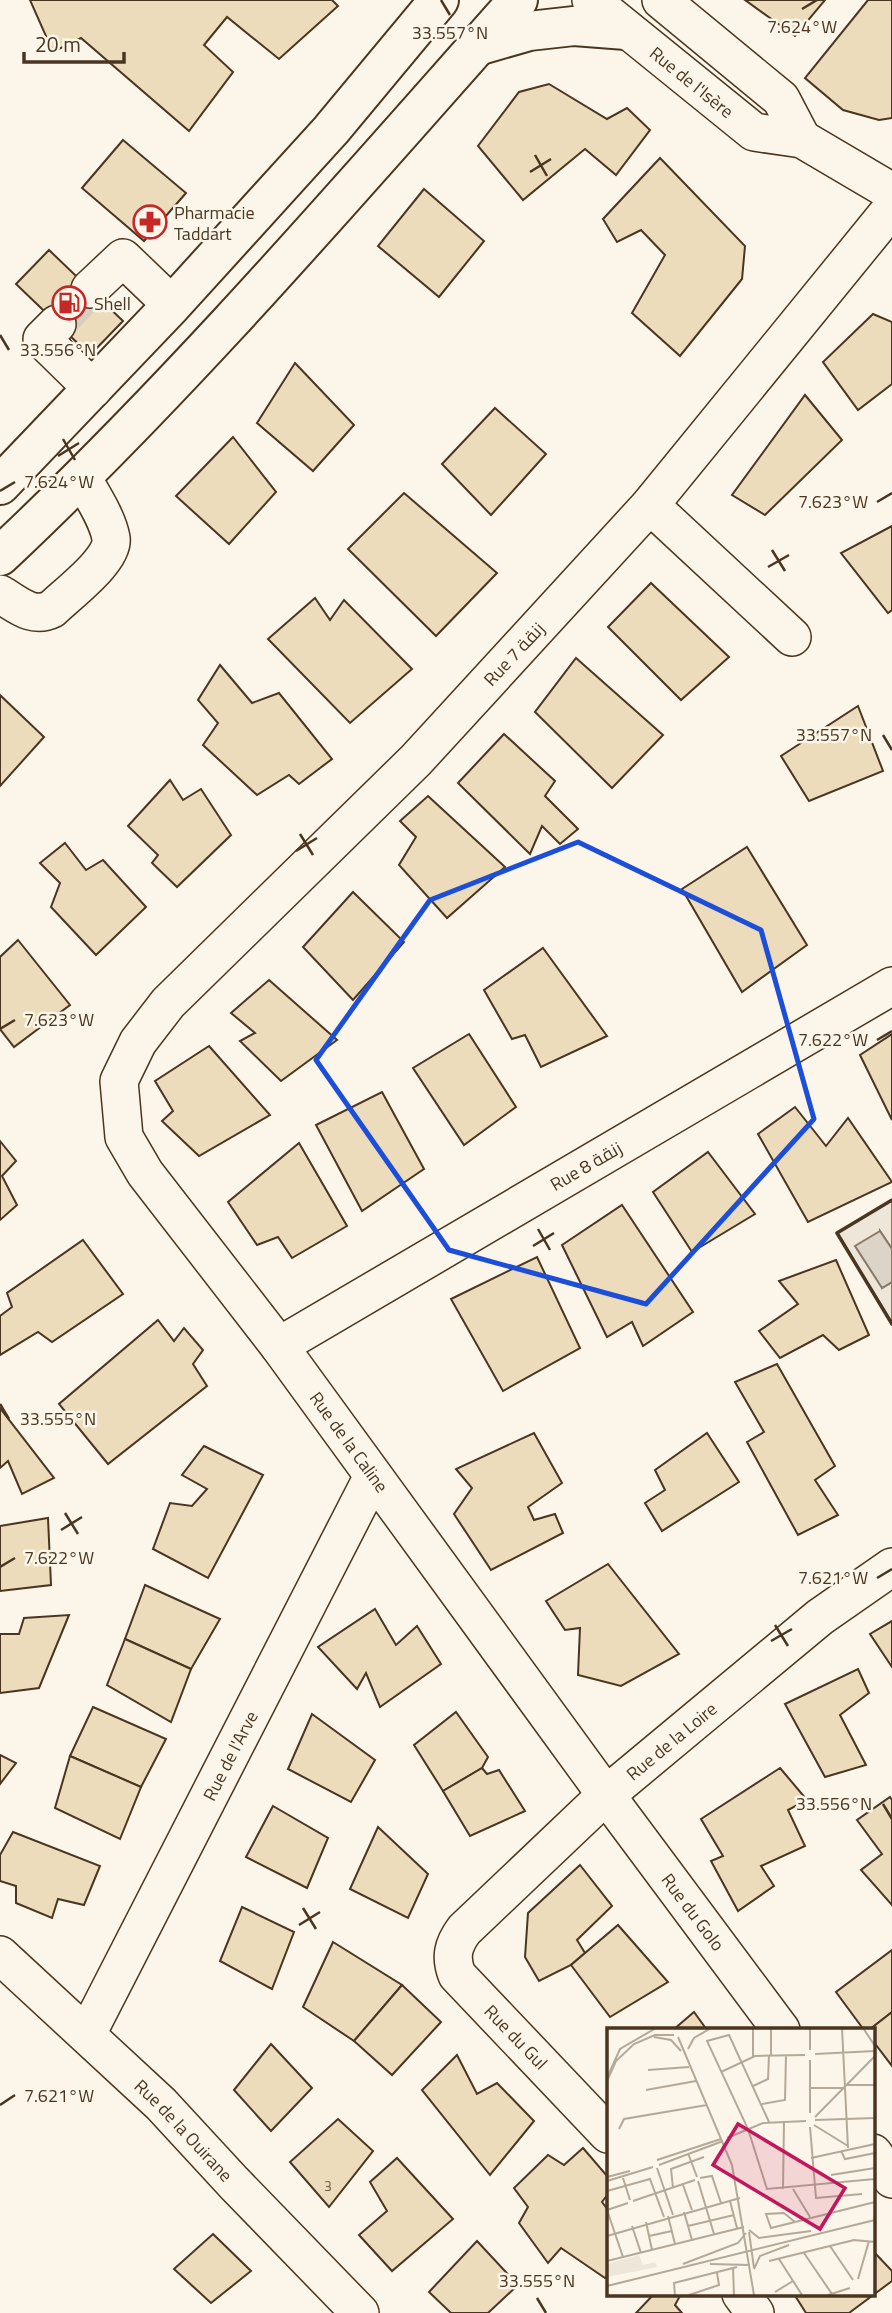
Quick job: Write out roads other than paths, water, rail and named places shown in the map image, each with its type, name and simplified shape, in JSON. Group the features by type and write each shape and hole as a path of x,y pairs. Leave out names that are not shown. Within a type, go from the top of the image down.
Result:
{"main road":[{"path":"0,556 82,477 222,330 518,0"},
{"path":"0,485 172,305 331,130 435,3"},
{"path":"477,46 529,31 574,26 626,30"}],"street":[{"name":"Rue de l'Isère","path":"591,0 754,132 802,139 892,192"},
{"path":"661,0 781,99 802,139"},
{"name":"Rue 7 زنقة","path":"119,1081 138,1042 167,1003 416,760 650,505 892,208"},
{"path":"90,289 123,258 172,305"},
{"path":"57,324 42,339 93,389"},
{"path":"0,594 34,613 42,614 52,609 105,558 111,547 111,539 107,525 82,477"},
{"path":"650,505 792,637"},
{"name":"Rue 8 زنقة","path":"279,1346 892,986"},
{"name":"Rue de la Caline","path":"119,1081 124,1136 145,1173 279,1346 606,1795"},
{"name":"Rue de l'Arve","path":"87,2034 373,1476"},
{"name":"Rue de la Loire","path":"464,1930 606,1795 820,1617 892,1567"},
{"name":"Rue du Golo","path":"606,1795 779,2028"},
{"name":"Rue du Gul","path":"464,1930 456,1940 452,1952 457,1975 607,2133"},
{"name":"Rue de la Ouirane","path":"0,1955 161,2104 360,2313"},
{"path":"874,2154 892,2179"},
{"path":"742,2296 755,2313"}],"tunnel":[{"path":"57,324 90,289"}],"place":[{"name":"Pharmacie Taddart","path":"150,222"},
{"name":"Shell","path":"69,303"}]}
